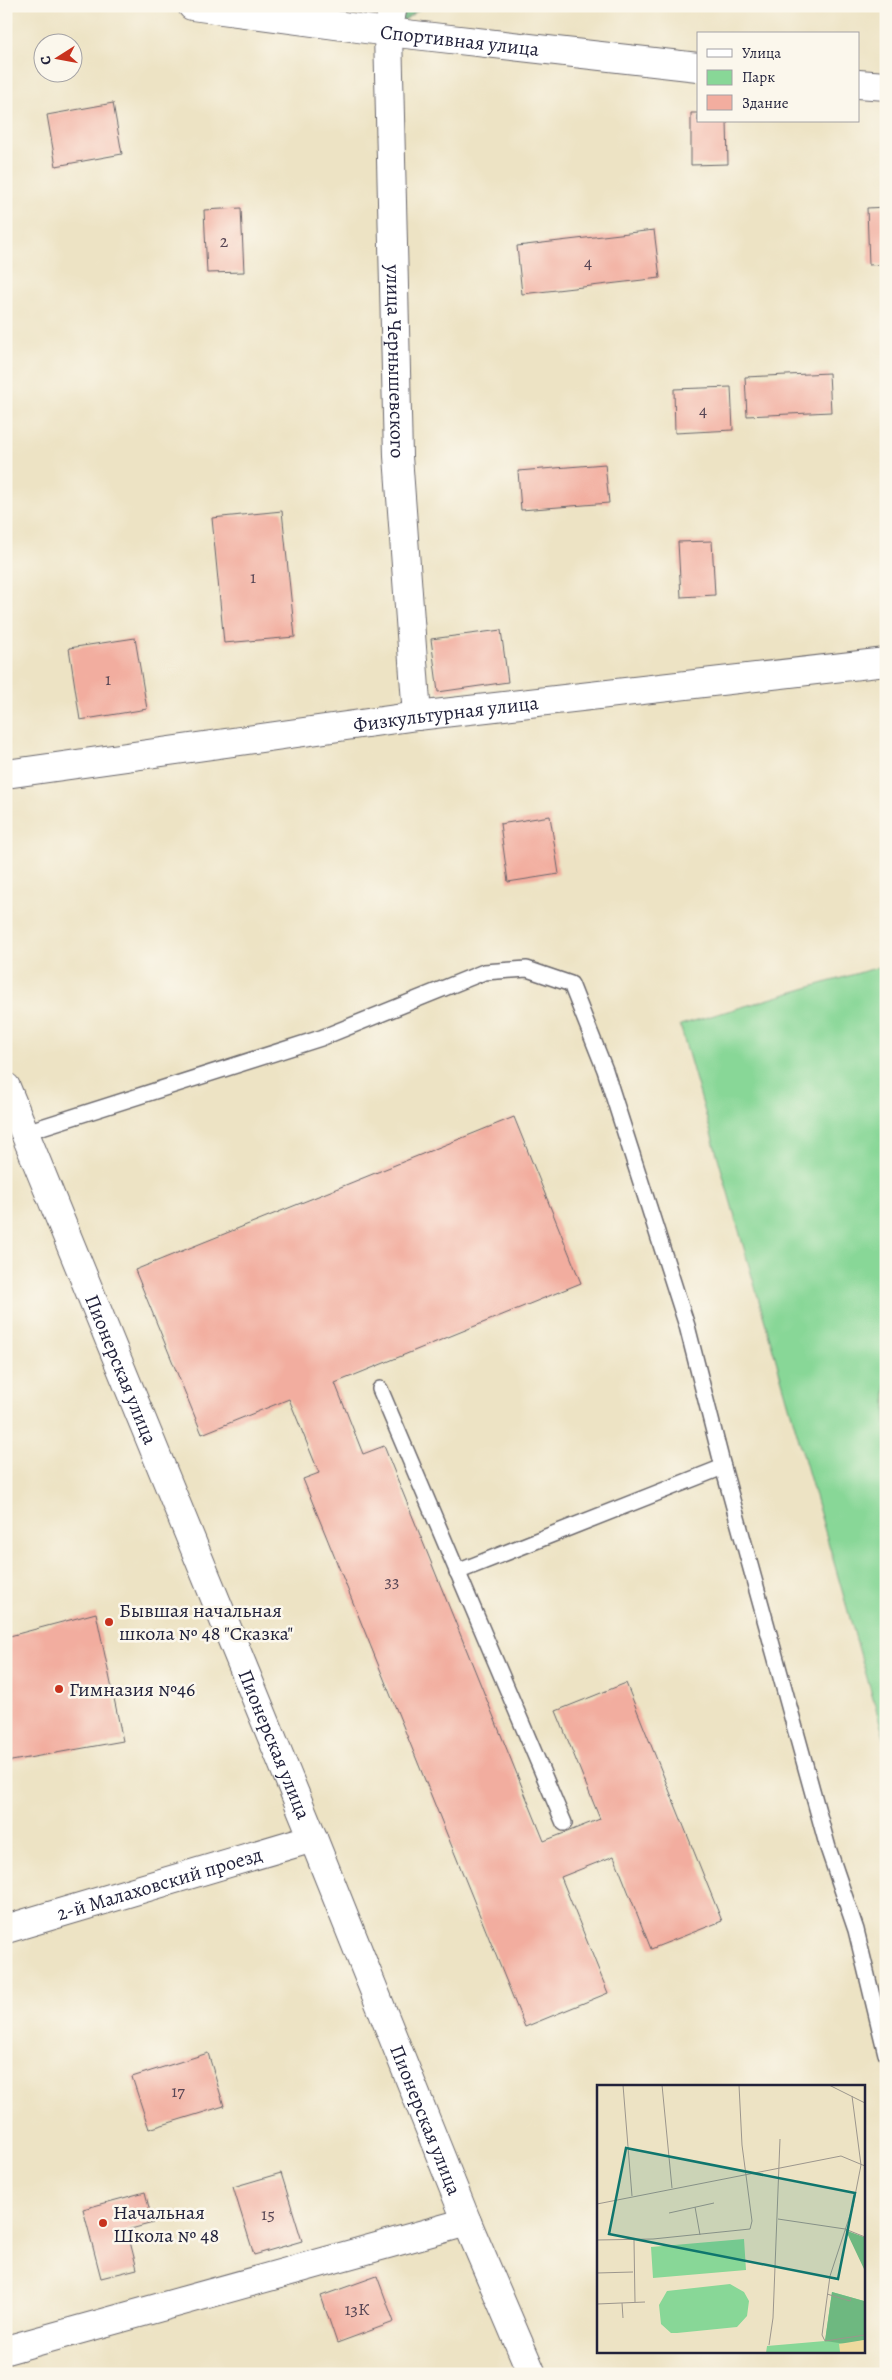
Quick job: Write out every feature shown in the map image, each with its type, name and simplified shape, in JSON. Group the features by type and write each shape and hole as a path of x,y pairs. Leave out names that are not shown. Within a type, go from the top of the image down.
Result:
{"street":[{"name":"Спортивная улица","path":"192,6 388,32 697,67"},
{"name":"улица Чернышевского","path":"393,6 388,32 398,456 417,716"},
{"path":"860,84 886,86"},
{"name":"Физкультурная улица","path":"6,774 417,716 886,662"},
{"name":"Пионерская улица","path":"6,1087 16,1135 313,1838 467,2222 532,2374"},
{"name":"2-й Малаховский проезд","path":"6,1929 313,1838"},
{"path":"6,2350 467,2222"}],"lane":[{"path":"16,1135 321,1038 484,972 527,969 571,984 605,1070 643,1183 687,1326 723,1467 828,1848 856,1930 886,2054"},
{"path":"380,1389 564,1823"},
{"path":"457,1572 723,1467"}],"green space":[{"path":"393,6 424,6 388,32"},
{"path":"886,965 886,1744 680,1025"}],"building":[{"path":"113,103 122,154 56,166 47,115"},
{"path":"691,113 697,113 697,122 727,122 728,164 691,165"},
{"path":"886,207 886,264 869,265 867,208"},
{"path":"241,208 244,272 207,273 204,210"},
{"path":"654,230 660,278 522,294 517,246"},
{"path":"829,373 831,412 747,416 745,377"},
{"path":"731,387 733,430 675,433 674,389"},
{"path":"605,464 609,503 521,510 518,471"},
{"path":"282,511 295,637 224,643 212,518"},
{"path":"712,541 715,595 681,597 678,542"},
{"path":"501,630 508,682 438,692 431,639"},
{"path":"135,638 147,709 80,720 69,648"},
{"path":"550,816 559,874 508,882 500,824"},
{"path":"514,1117 581,1283 335,1383 363,1454 384,1446 544,1841 600,1819 556,1711 626,1683 722,1921 651,1949 614,1856 561,1877 608,1993 525,2027 303,1479 319,1473 289,1399 202,1434 135,1270"},
{"name":"Гимназия №46","path":"96,1613 123,1741 6,1762 6,1637"},
{"path":"208,2053 224,2106 149,2129 132,2077"},
{"path":"281,2173 302,2241 254,2255 233,2187"},
{"path":"145,2192 153,2223 127,2230 137,2269 101,2278 83,2209"},
{"path":"377,2276 394,2322 337,2343 321,2296"}],"place":[{"name":"Бывшая начальная школа № 48 \"Сказка\"","path":"109,1622"},
{"name":"Гимназия №46","path":"59,1689"},
{"name":"Начальная Школа № 48","path":"103,2223"}]}
